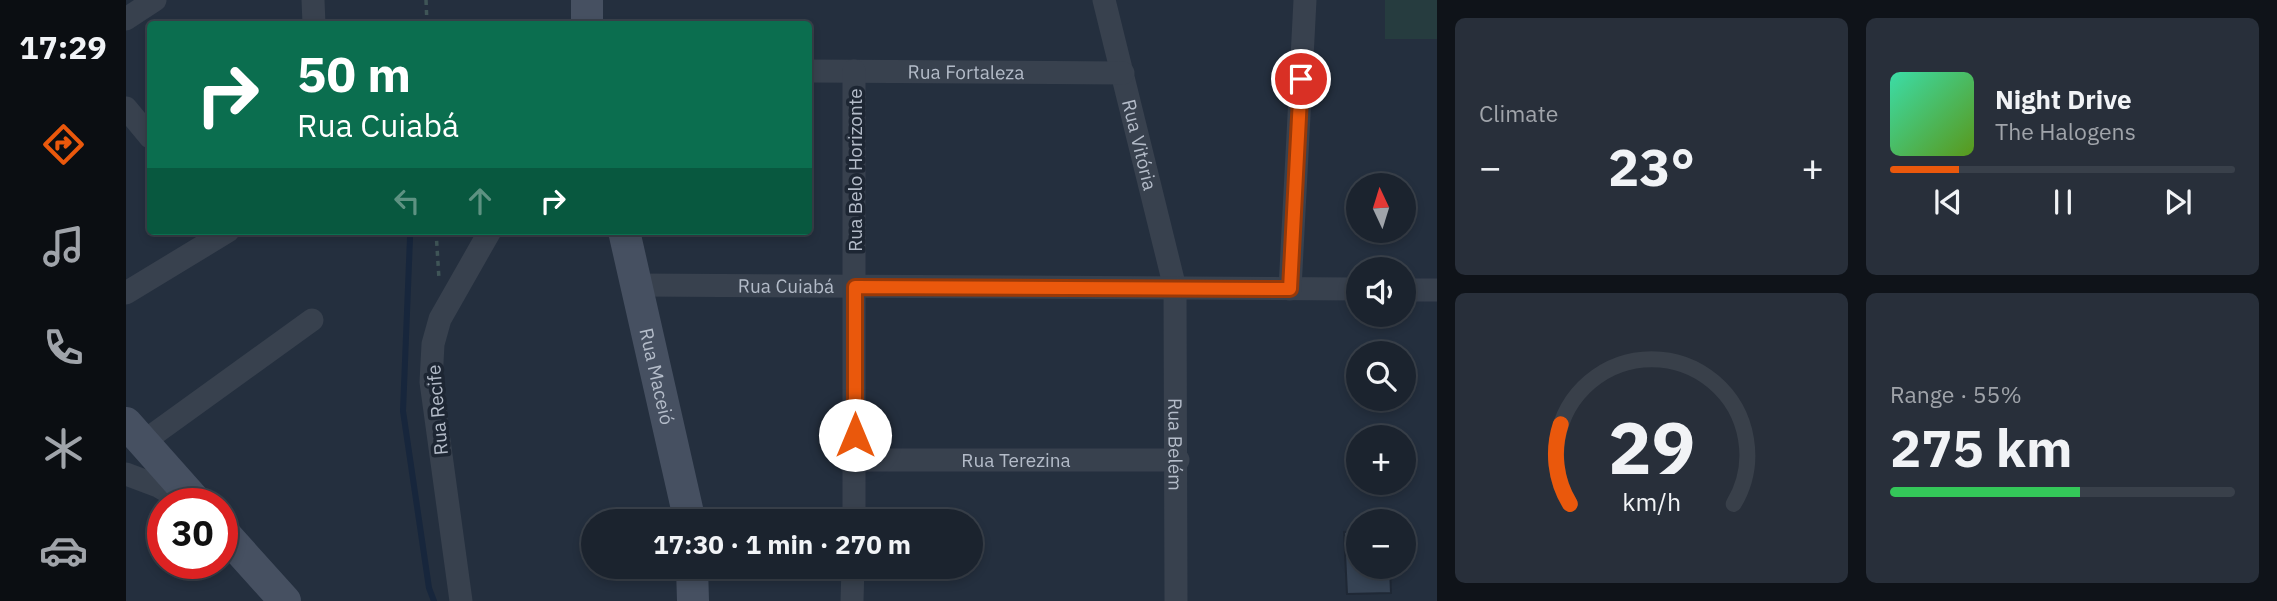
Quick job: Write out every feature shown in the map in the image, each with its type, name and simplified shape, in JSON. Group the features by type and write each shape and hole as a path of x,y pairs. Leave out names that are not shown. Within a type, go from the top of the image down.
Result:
{"main road":[{"path":"587,0 587,21"},
{"name":"Rua Maceió","path":"625,235 687,509"},
{"path":"135,433 184,488"},
{"path":"238,549 285,601"},
{"path":"692,579 693,601"}],"street":[{"path":"126,19 155,0"},
{"path":"313,0 314,21"},
{"name":"Rua Vitória","path":"1104,0 1175,288"},
{"path":"1290,289 1305,0"},
{"name":"Rua Fortaleza","path":"812,71 1123,73"},
{"name":"Rua Belo Horizonte","path":"854,71 854,509"},
{"path":"126,108 147,133"},
{"path":"126,293 221,235"},
{"name":"Rua Recife","path":"461,601 431,382 433,344 440,319 488,235"},
{"name":"Rua Cuiabá","path":"636,285 1346,289"},
{"name":"Rua Belém","path":"1175,288 1178,460 1176,601"},
{"path":"1416,290 1437,290"},
{"path":"135,433 312,320"},
{"name":"Rua Terezina","path":"855,460 1178,460"},
{"path":"126,474 161,488"},
{"path":"852,601 853,579"}],"path":[{"path":"426,0 427,21"}],"green space":[{"path":"1385,0 1437,0 1437,39 1385,39"}],"building":[{"path":"1344,532 1346,532 1346,573"},
{"path":"1346,579 1390,579 1391,593 1347,594"}],"waterway":[{"path":"410,238 403,411 429,588 434,601"}],"route":[{"path":"855,435 855,287 1290,289 1301,79"}]}
